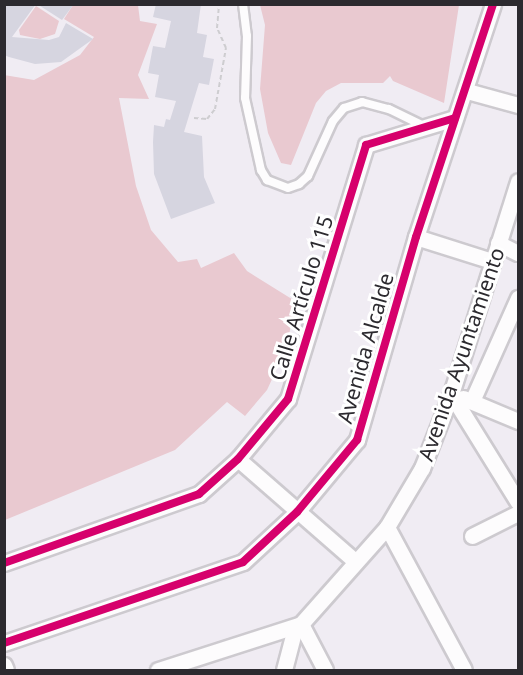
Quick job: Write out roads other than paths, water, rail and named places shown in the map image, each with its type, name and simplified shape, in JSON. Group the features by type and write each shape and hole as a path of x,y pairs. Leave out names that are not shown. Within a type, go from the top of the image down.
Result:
{"street":[{"name":"Avenida Alcalde","path":"4,643 243,562 297,512 357,440 416,237 493,4"},
{"path":"466,91 519,105"},
{"name":"Calle Artículo 115","path":"4,563 199,494 238,459 288,399 366,145 455,118"},
{"name":"Avenida Ayuntamiento","path":"298,626 387,527 422,468 451,394 519,181"},
{"path":"416,237 492,261"},
{"path":"498,243 519,253"},
{"path":"472,401 512,329 519,298"},
{"path":"451,394 519,421"},
{"path":"451,394 502,471 519,502"},
{"path":"238,459 355,561"},
{"path":"502,471 519,477"},
{"path":"472,536 519,513"},
{"path":"387,527 464,670"},
{"path":"164,669 298,626"},
{"path":"284,670 298,626"},
{"path":"298,626 325,670"},
{"path":"4,665 6,670"}],"lane":[{"path":"243,4 247,36 245,98 261,170 267,180 288,188 299,184 308,176 333,121 344,108 362,102 389,109 426,127"}]}
